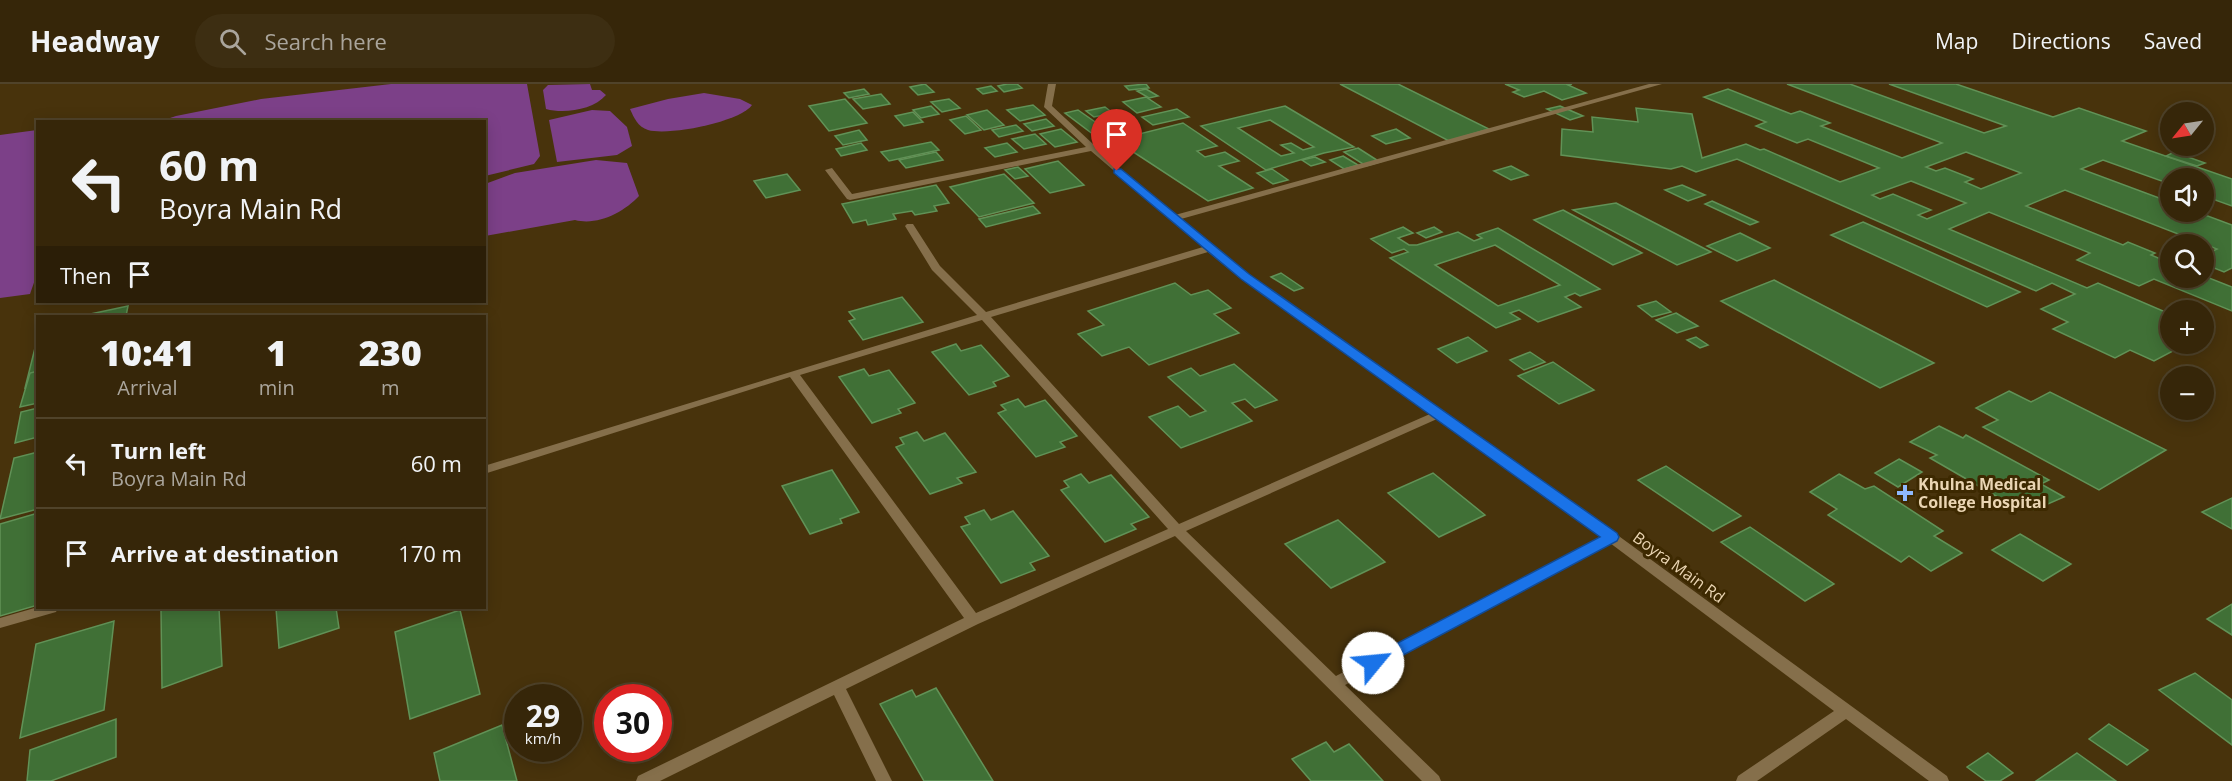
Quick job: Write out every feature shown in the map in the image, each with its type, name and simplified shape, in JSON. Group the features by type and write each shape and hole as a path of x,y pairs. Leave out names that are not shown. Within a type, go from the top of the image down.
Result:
{"street":[{"name":"Boyra Main Rd","path":"1052,84 1048,107 1174,218 1255,284 1611,537 1941,781"},
{"path":"1174,218 1658,84"},
{"path":"829,170 850,197 1093,148"},
{"path":"910,226 936,268 985,317 1177,530 1432,781"},
{"path":"486,469 793,373 1210,248"},
{"path":"793,373 973,620"},
{"path":"644,781 973,620 1439,414"},
{"path":"1334,684 1611,537"},
{"path":"0,624 48,609"},
{"path":"838,688 884,781"},
{"path":"1744,781 1846,711"}],"shaded area":[{"path":"391,84 527,84 540,156 534,164 486,176 486,120 164,120 261,99"},
{"path":"590,84 592,90 600,90 606,95 594,104 578,110 546,109 543,90 548,85"},
{"path":"704,93 740,99 752,105 734,117 719,122 671,131 645,129 637,122 630,109 668,99"},
{"path":"592,110 610,111 627,127 632,146 617,155 557,162 549,120"},
{"path":"36,130 36,277 30,294 0,298 0,135"},
{"path":"596,160 627,163 639,196 618,212 601,219 575,220 486,236 486,184 515,173"}],"building":[{"path":"925,84 934,92 918,95 910,87"},
{"path":"1017,84 1022,88 1004,92 998,86"},
{"path":"1146,84 1149,88 1129,90 1125,86"},
{"path":"1340,84 1398,84 1489,129 1449,141"},
{"path":"1505,84 1572,84 1568,85 1586,93 1562,100 1544,91 1524,97 1513,92 1519,90"},
{"path":"1787,84 1850,84 1984,133 2006,126 1889,84 1956,84 2053,117 2079,108 2146,131 2122,141 2200,168 2160,168 2160,180 2103,160 2081,169 2160,198 2160,222 2214,222 2214,218 2232,225 2232,268 2224,272 2214,268 2214,250 2217,249 2214,248 2214,234 2178,234 2065,190 2026,206 2123,245 2128,242 2155,253 2151,255 2160,259 2160,281 2154,279 2139,286 2077,260 2090,253 1989,212 1949,229 2087,288 2098,283 2160,310 2160,354 2167,354 2154,361 2130,350 2115,358 2053,329 2068,322 2041,309 2075,294 2052,283 2036,291 1737,159 1696,172 1682,166 1671,169 1561,155 1562,129 1593,132 1592,117 1638,122 1636,108 1692,114 1702,158 1746,144 1760,150 1764,149 1840,182 1879,168 1808,139 1797,143 1756,126 1766,122 1704,97 1728,89 1791,114 1800,111 1830,123 1821,126 1902,158 1942,143","holes":["1966,152 2021,173 1981,189 1965,182 1973,179 1945,168 1936,171 1926,167","1911,181 1966,203 1927,219 1918,215 1931,210 1893,194 1880,199 1872,195"]},
{"path":"991,86 997,91 983,94 977,89"},
{"path":"864,89 869,94 849,98 844,93"},
{"path":"1146,89 1158,96 1149,98 1137,91"},
{"path":"881,94 890,104 863,109 853,99"},
{"path":"1146,97 1161,107 1137,113 1123,102"},
{"path":"845,99 867,123 829,131 809,106"},
{"path":"949,99 960,108 942,112 931,102"},
{"path":"1033,105 1045,115 1020,121 1007,110"},
{"path":"931,106 939,114 921,118 913,110"},
{"path":"1285,106 1354,147 1266,170 1201,126","holes":["1270,120 1314,147 1303,150 1291,143 1281,145 1294,153 1281,156 1238,128"]},
{"path":"1560,106 1583,116 1570,120 1547,109"},
{"path":"1105,107 1113,113 1094,117 1086,111"},
{"path":"1177,109 1189,117 1153,125 1142,117"},
{"path":"987,110 1004,125 984,130 967,115"},
{"path":"1078,110 1108,131 1094,135 1065,113"},
{"path":"913,112 923,122 904,126 895,116"},
{"path":"966,116 981,130 965,134 950,120"},
{"path":"1046,119 1054,126 1032,131 1024,124"},
{"path":"1183,123 1217,146 1197,151 1205,157 1225,152 1239,161 1219,166 1253,188 1208,201 1115,140"},
{"path":"1016,125 1023,131 999,137 992,130"},
{"path":"1061,129 1077,142 1055,147 1040,134"},
{"path":"1396,129 1410,138 1386,144 1372,136"},
{"path":"859,130 867,140 843,145 835,136"},
{"path":"1035,134 1046,144 1024,149 1012,139"},
{"path":"931,142 939,150 889,161 881,152"},
{"path":"861,143 867,150 841,156 836,149"},
{"path":"1007,143 1017,152 995,157 985,148"},
{"path":"1358,148 1380,162 1366,166 1344,152"},
{"path":"936,152 943,160 906,168 899,160"},
{"path":"1343,156 1358,165 1344,169 1330,160"},
{"path":"2166,156 2185,156 2205,163 2197,166"},
{"path":"1315,157 1325,162 1311,166 1302,160"},
{"path":"1058,161 1084,185 1050,193 1025,169"},
{"path":"1511,166 1528,175 1511,180 1494,171"},
{"path":"1018,167 1028,176 1015,179 1005,170"},
{"path":"1272,169 1288,180 1273,184 1257,173"},
{"path":"2214,173 2232,179 2232,206 2214,200"},
{"path":"787,174 800,190 766,198 754,181"},
{"path":"1004,174 1034,203 979,217 950,187"},
{"path":"936,185 949,203 934,206 937,211 915,215 912,211 893,214 896,219 868,225 866,220 853,223 842,204"},
{"path":"1682,185 1705,195 1688,201 1665,190"},
{"path":"1712,201 1758,222 1750,225 1705,204"},
{"path":"1616,203 1711,252 1677,265 1573,210"},
{"path":"1033,206 1040,213 986,227 979,219"},
{"path":"1563,210 1642,253 1613,265 1534,220"},
{"path":"1863,222 2020,292 1987,307 1831,235"},
{"path":"1403,227 1413,233 1398,238 1409,245 1417,245 1458,232 1474,241 1482,238 1477,235 1498,228 1600,289 1580,296 1575,293 1565,297 1581,307 1538,322 1519,310 1510,313 1520,319 1496,328 1390,258 1408,252 1404,249 1392,253 1371,239","holes":["1495,245 1560,285 1498,306 1435,265"]},
{"path":"1434,227 1442,232 1426,238 1417,233"},
{"path":"1740,233 1770,248 1737,261 1707,246"},
{"path":"1281,273 1303,288 1294,291 1271,277"},
{"path":"1774,280 1934,363 1880,388 1721,301"},
{"path":"2214,280 2232,287 2232,311 2214,304 2214,300 2205,300 2176,288 2214,288"},
{"path":"1175,283 1191,295 1208,290 1231,308 1214,314 1239,333 1149,365 1129,347 1102,356 1078,334 1104,325 1088,311"},
{"path":"902,297 923,322 863,340 849,321 855,319 849,312"},
{"path":"1656,301 1671,312 1652,317 1638,306"},
{"path":"128,306 126,315 86,315"},
{"path":"1676,313 1698,326 1677,333 1656,320"},
{"path":"1468,337 1487,351 1457,363 1438,349"},
{"path":"1696,337 1708,345 1700,348 1687,340"},
{"path":"36,344 36,385 25,388"},
{"path":"956,344 961,351 981,345 1009,376 993,382 996,386 969,395 932,352"},
{"path":"1530,352 1545,362 1524,370 1510,360"},
{"path":"1553,362 1594,390 1559,404 1518,376"},
{"path":"1234,364 1277,400 1255,408 1245,399 1232,403 1252,421 1181,448 1149,417 1178,406 1190,417 1206,411 1168,377 1191,368 1200,376"},
{"path":"864,369 869,376 889,370 915,403 898,409 901,413 872,423 839,377"},
{"path":"36,372 36,403 20,407 30,373"},
{"path":"2009,391 2031,402 2050,392 2166,450 2099,490 1983,427 1998,420 1976,408"},
{"path":"1018,399 1025,407 1045,400 1077,436 1060,442 1065,447 1036,457 998,413 1006,410 1001,405"},
{"path":"36,408 36,438 15,443 21,412"},
{"path":"1939,426 1963,438 1966,435 2049,480 2041,484 2064,497 2034,510 2014,499 2008,503 1930,458 1937,455 1910,442"},
{"path":"917,432 924,441 945,433 976,472 957,478 962,483 930,494 896,447 904,444 900,438"},
{"path":"36,452 36,510 0,519 14,458"},
{"path":"1899,459 1922,472 1898,487 1875,473"},
{"path":"1666,466 1741,516 1713,531 1638,480"},
{"path":"832,470 859,512 840,519 842,523 810,534 782,486"},
{"path":"1433,473 1485,515 1439,537 1388,493"},
{"path":"1081,474 1089,483 1111,475 1149,517 1131,524 1136,529 1105,542 1061,490 1069,487 1064,481"},
{"path":"1839,474 1865,489 1874,486 1943,531 1934,536 1962,553 1931,571 1909,556 1901,562 1828,515 1837,509 1810,492"},
{"path":"2232,498 2232,529 2202,512"},
{"path":"984,510 991,520 1013,511 1049,556 1030,563 1035,570 1001,583 961,527 970,524 965,517"},
{"path":"36,514 36,606 0,616 0,524"},
{"path":"1338,520 1385,562 1331,588 1285,544"},
{"path":"1750,527 1834,584 1805,601 1721,542"},
{"path":"2020,534 2071,564 2043,581 1992,550"},
{"path":"2232,604 2232,635 2207,619"},
{"path":"219,609 222,666 162,688 161,610"},
{"path":"276,609 336,609 339,628 279,648"},
{"path":"460,610 480,694 410,719 395,632"},
{"path":"114,621 104,710 20,738 36,644"},
{"path":"2195,673 2232,700 2232,745 2159,690"},
{"path":"936,688 993,781 924,781 880,704 912,690 916,697"},
{"path":"116,719 116,757 51,781 27,781 30,750"},
{"path":"2109,724 2148,750 2127,765 2089,739"},
{"path":"502,725 504,762 512,762 517,781 440,781 434,753"},
{"path":"1326,742 1334,752 1349,744 1383,781 1311,781 1292,759"},
{"path":"1988,753 2013,773 2000,781 1986,781 1967,767"},
{"path":"2077,753 2116,781 2036,781"}],"place":[{"name":"Khulna Medical College Hospital","path":"1905,493"}],"route":[{"path":"1117,171 1245,277 1611,537 1373,663"}]}
